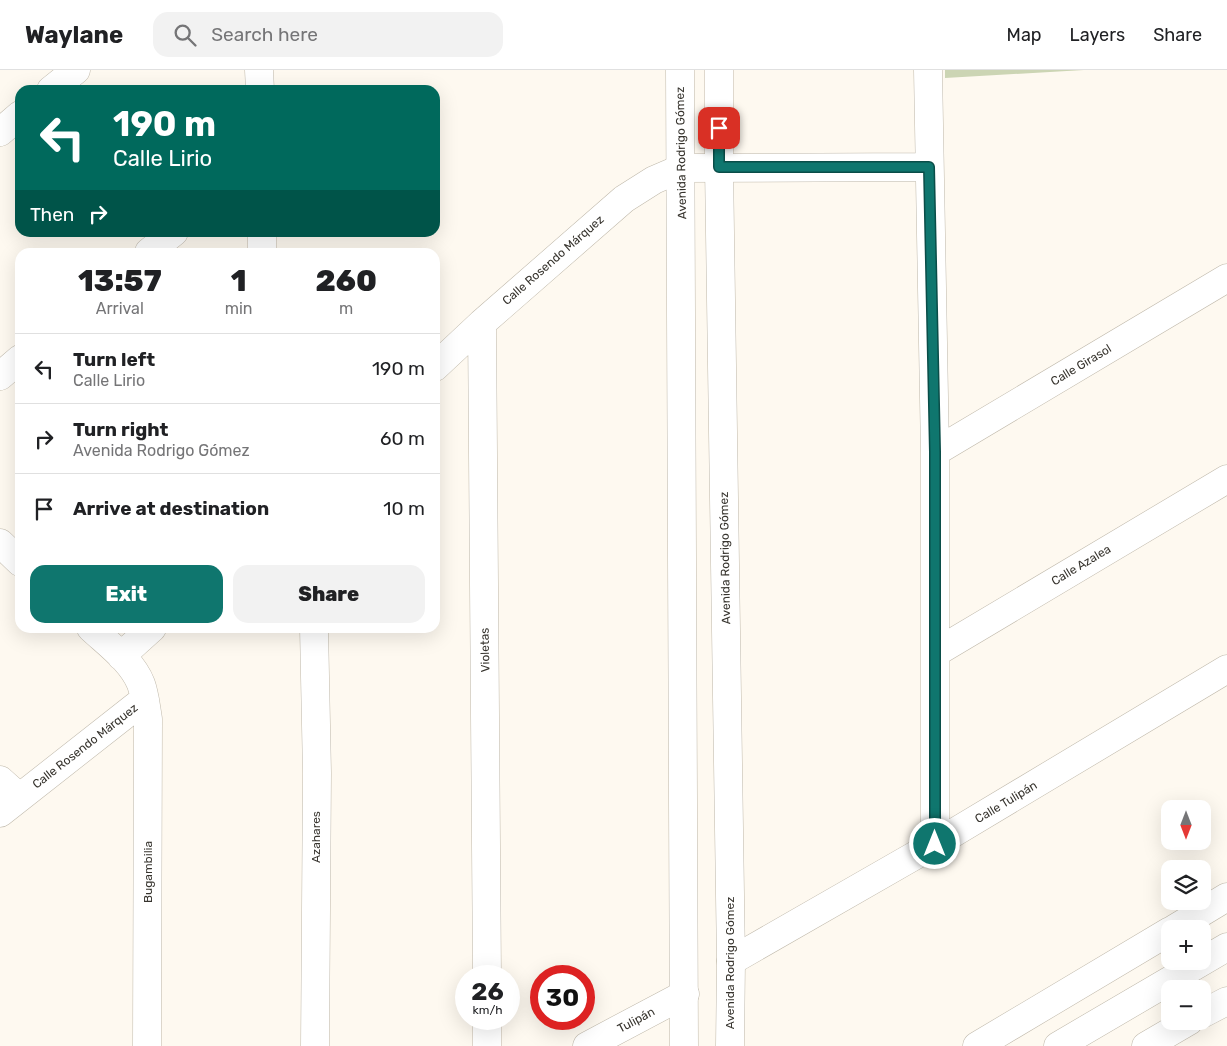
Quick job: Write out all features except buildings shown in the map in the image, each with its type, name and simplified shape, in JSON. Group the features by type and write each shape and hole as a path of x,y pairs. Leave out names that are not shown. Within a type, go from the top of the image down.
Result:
{"street":[{"path":"56,85 76,70"},
{"path":"259,70 260,85"},
{"name":"Avenida Rodrigo Gómez","path":"680,70 682,168 684,1046"},
{"name":"Avenida Rodrigo Gómez","path":"719,70 731,961 730,1046"},
{"path":"928,70 935,452 935,844"},
{"path":"0,132 15,119"},
{"path":"682,168 929,167"},
{"name":"Calle Rosendo Márquez","path":"440,362 482,323 624,199 654,180 682,168"},
{"path":"154,248 168,237"},
{"name":"Calle Girasol","path":"935,452 1227,278"},
{"name":"Violetas","path":"482,323 487,965"},
{"path":"0,376 15,363"},
{"name":"Calle Azalea","path":"935,653 1227,479"},
{"path":"0,543 15,557"},
{"name":"Calle Rosendo Márquez","path":"6,797 145,699 136,674 121,656 96,633"},
{"path":"121,656 146,633"},
{"name":"Azahares","path":"314,633 317,773 315,1046"},
{"name":"Calle Tulipán","path":"731,961 935,844 1227,669"},
{"name":"Bugambilia","path":"145,699 149,741 147,1046"},
{"path":"1189,920 1227,897"},
{"path":"977,1046 1161,936"},
{"path":"1058,1046 1227,947"},
{"name":"Tulipán","path":"587,1046 684,994"},
{"path":"1211,1009 1227,1001"},
{"path":"487,1030 487,1046"},
{"path":"1146,1046 1174,1030"}],"green space":[{"path":"945,70 1084,70 945,78"}],"route":[{"path":"719,128 719,167 929,167 935,452 935,844"}]}
